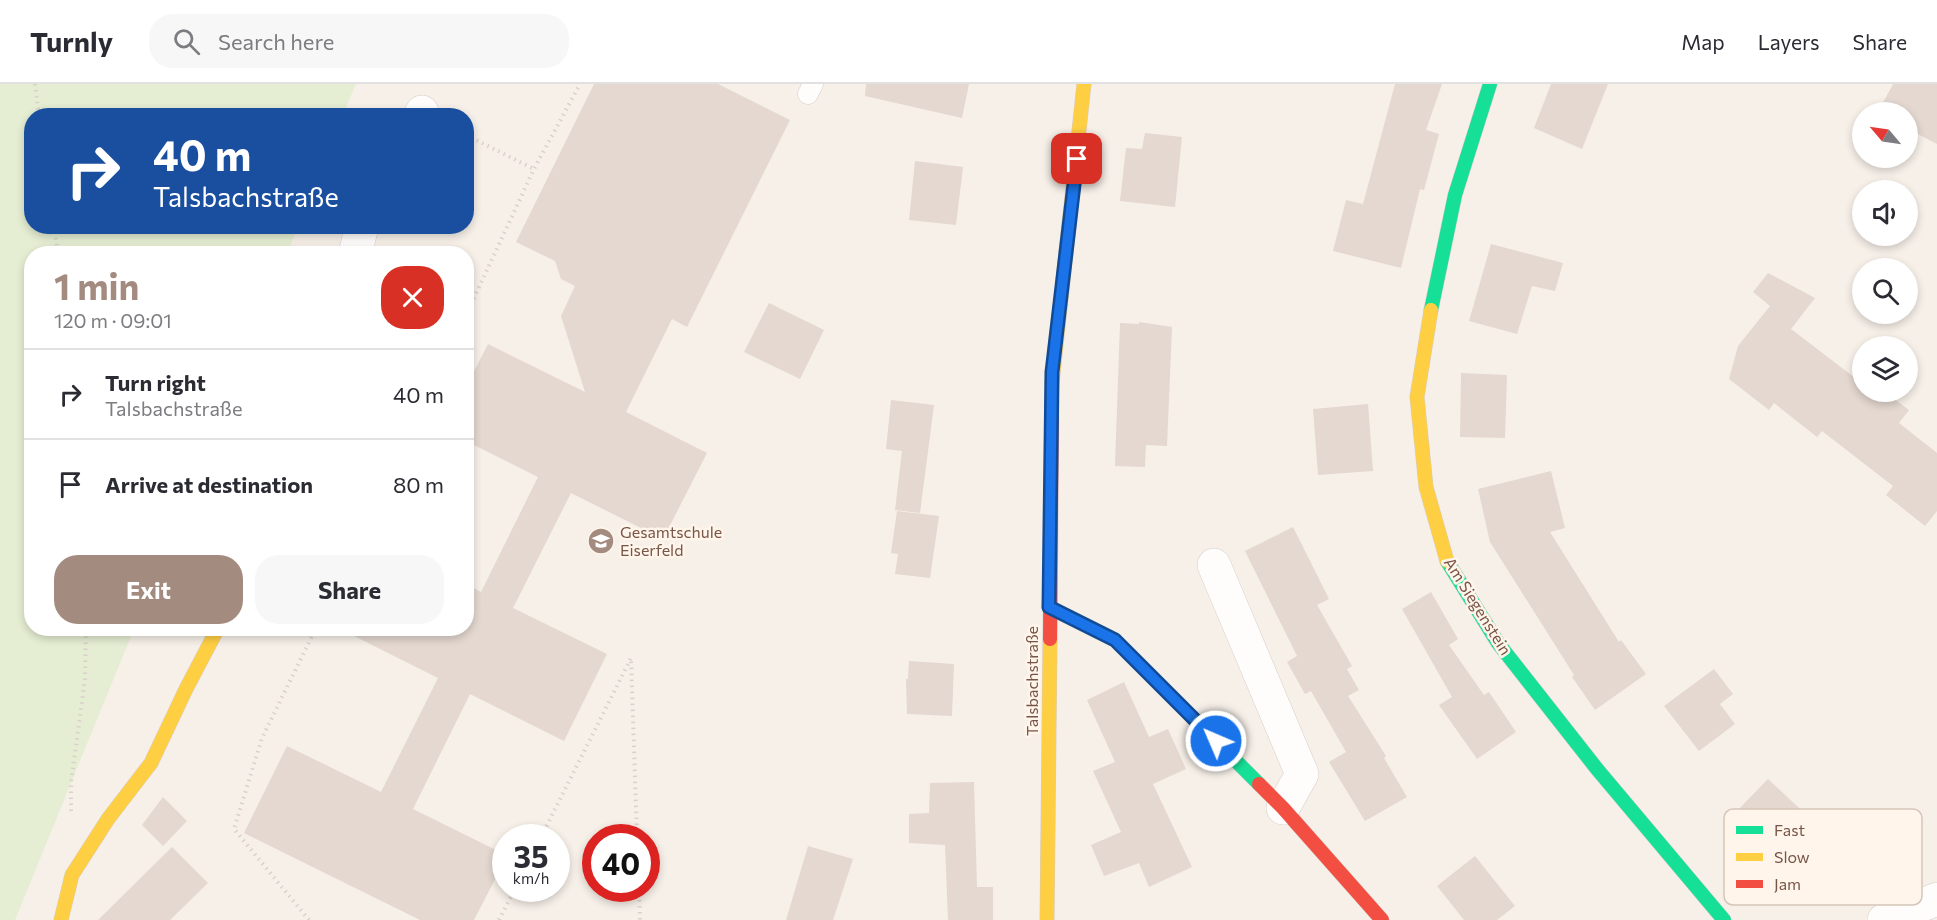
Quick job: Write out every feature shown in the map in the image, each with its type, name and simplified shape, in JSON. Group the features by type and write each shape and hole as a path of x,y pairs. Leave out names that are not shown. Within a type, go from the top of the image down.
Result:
{"street":[{"name":"Talsbachstraße","path":"1047,920 1052,372 1084,84"},
{"name":"Am Siegenstein","path":"1490,84 1455,195 1433,299 1417,397 1426,487 1447,562 1498,643 1597,769 1724,920"},
{"path":"1214,565 1302,774 1283,808"},
{"path":"1049,607 1115,640 1283,808 1382,920"},
{"path":"61,920 72,875 108,819 151,763 214,636"},
{"path":"1922,905 1937,899"},
{"path":"1884,920 1922,905"}],"path":[{"path":"35,84 38,108"},
{"path":"474,298 534,169 580,84"},
{"path":"474,139 534,169"},
{"path":"71,818 71,783 85,679 86,636"},
{"path":"309,920 234,830 262,738 312,636"},
{"path":"548,824 631,658 637,824"},
{"path":"499,920 508,902"},
{"path":"639,902 640,920"}],"green space":[{"path":"0,84 356,84 346,108 24,108 24,234 295,234 290,246 24,246 24,636 131,636 15,920 0,920"}],"building":[{"path":"594,84 718,84 790,120 687,327 672,319 626,412 707,453 663,539 571,493 513,608 607,654 564,741 470,694 413,809 492,848 492,885 474,920 420,920 244,833 287,746 381,792 438,678 354,636 474,636 474,588 481,592 538,477 474,445 474,371 488,344 585,392 561,316 575,286 561,279 555,261 516,242"},
{"path":"866,84 969,84 962,118 865,96"},
{"path":"1395,84 1442,84 1426,130 1439,134 1424,190 1420,189 1401,268 1333,251 1346,200 1363,204"},
{"path":"1551,84 1608,84 1582,149 1534,128"},
{"path":"1893,84 1937,84 1937,144 1918,134 1918,102 1883,102"},
{"path":"1145,133 1182,137 1175,207 1120,201 1126,148 1142,149"},
{"path":"915,161 963,167 956,225 909,220"},
{"path":"1491,244 1563,263 1555,291 1532,286 1517,334 1469,321"},
{"path":"1768,273 1815,298 1791,329 1852,376 1852,402 1898,402 1909,410 1899,423 1937,453 1937,511 1925,526 1886,495 1893,486 1822,431 1817,437 1774,403 1769,410 1729,379 1738,346 1770,306 1753,292"},
{"path":"769,303 824,330 800,379 744,352"},
{"path":"1139,322 1172,327 1167,446 1146,445 1145,467 1115,466 1120,323 1139,324"},
{"path":"1461,373 1507,375 1505,438 1460,437"},
{"path":"891,400 934,405 920,513 895,510 902,451 886,449"},
{"path":"1368,404 1373,471 1318,475 1313,409"},
{"path":"1551,471 1565,528 1550,532 1619,642 1621,640 1646,674 1595,710 1572,677 1574,675 1490,542 1478,489"},
{"path":"897,511 939,516 930,578 895,574 898,554 891,553"},
{"path":"1293,527 1329,599 1317,605 1352,666 1347,669 1359,690 1348,696 1386,756 1384,758 1407,797 1365,821 1329,762 1346,752 1311,691 1305,694 1287,662 1297,656 1245,551"},
{"path":"1431,592 1458,639 1449,645 1484,695 1489,692 1516,732 1477,759 1439,705 1452,697 1402,609"},
{"path":"909,661 954,664 952,716 907,714 906,679 908,679"},
{"path":"1714,669 1733,694 1720,704 1735,724 1699,751 1664,706"},
{"path":"1124,682 1149,737 1168,729 1186,769 1153,784 1192,867 1149,887 1139,863 1104,876 1091,845 1121,832 1093,771 1115,762 1087,700"},
{"path":"1768,779 1800,809 1739,809"},
{"path":"974,782 977,887 993,887 993,920 948,920 945,845 909,843 909,814 929,813 930,783"},
{"path":"163,797 187,821 163,846 142,825"},
{"path":"808,846 853,859 833,920 786,920"},
{"path":"172,847 208,883 170,920 98,920"},
{"path":"1475,856 1515,906 1497,920 1464,920 1437,886"}],"traffic: fast":[{"path":"1431,310 1455,195 1490,84"},
{"path":"1447,561 1498,643 1597,769 1724,920"},
{"path":"1049,607 1115,640 1259,784"}],"traffic: slow":[{"path":"1052,383 1084,84"},
{"path":"1431,310 1417,397 1426,487 1447,561"},
{"path":"61,920 72,875 108,819 151,763 214,636"},
{"path":"1047,920 1050,639"}],"traffic: jam":[{"path":"1050,639 1052,383"},
{"path":"1259,784 1382,920"}],"place":[{"name":"Gesamtschule Eiserfeld","path":"601,541"}],"route":[{"path":"1077,159 1052,372 1049,607 1115,640 1216,741"}]}
